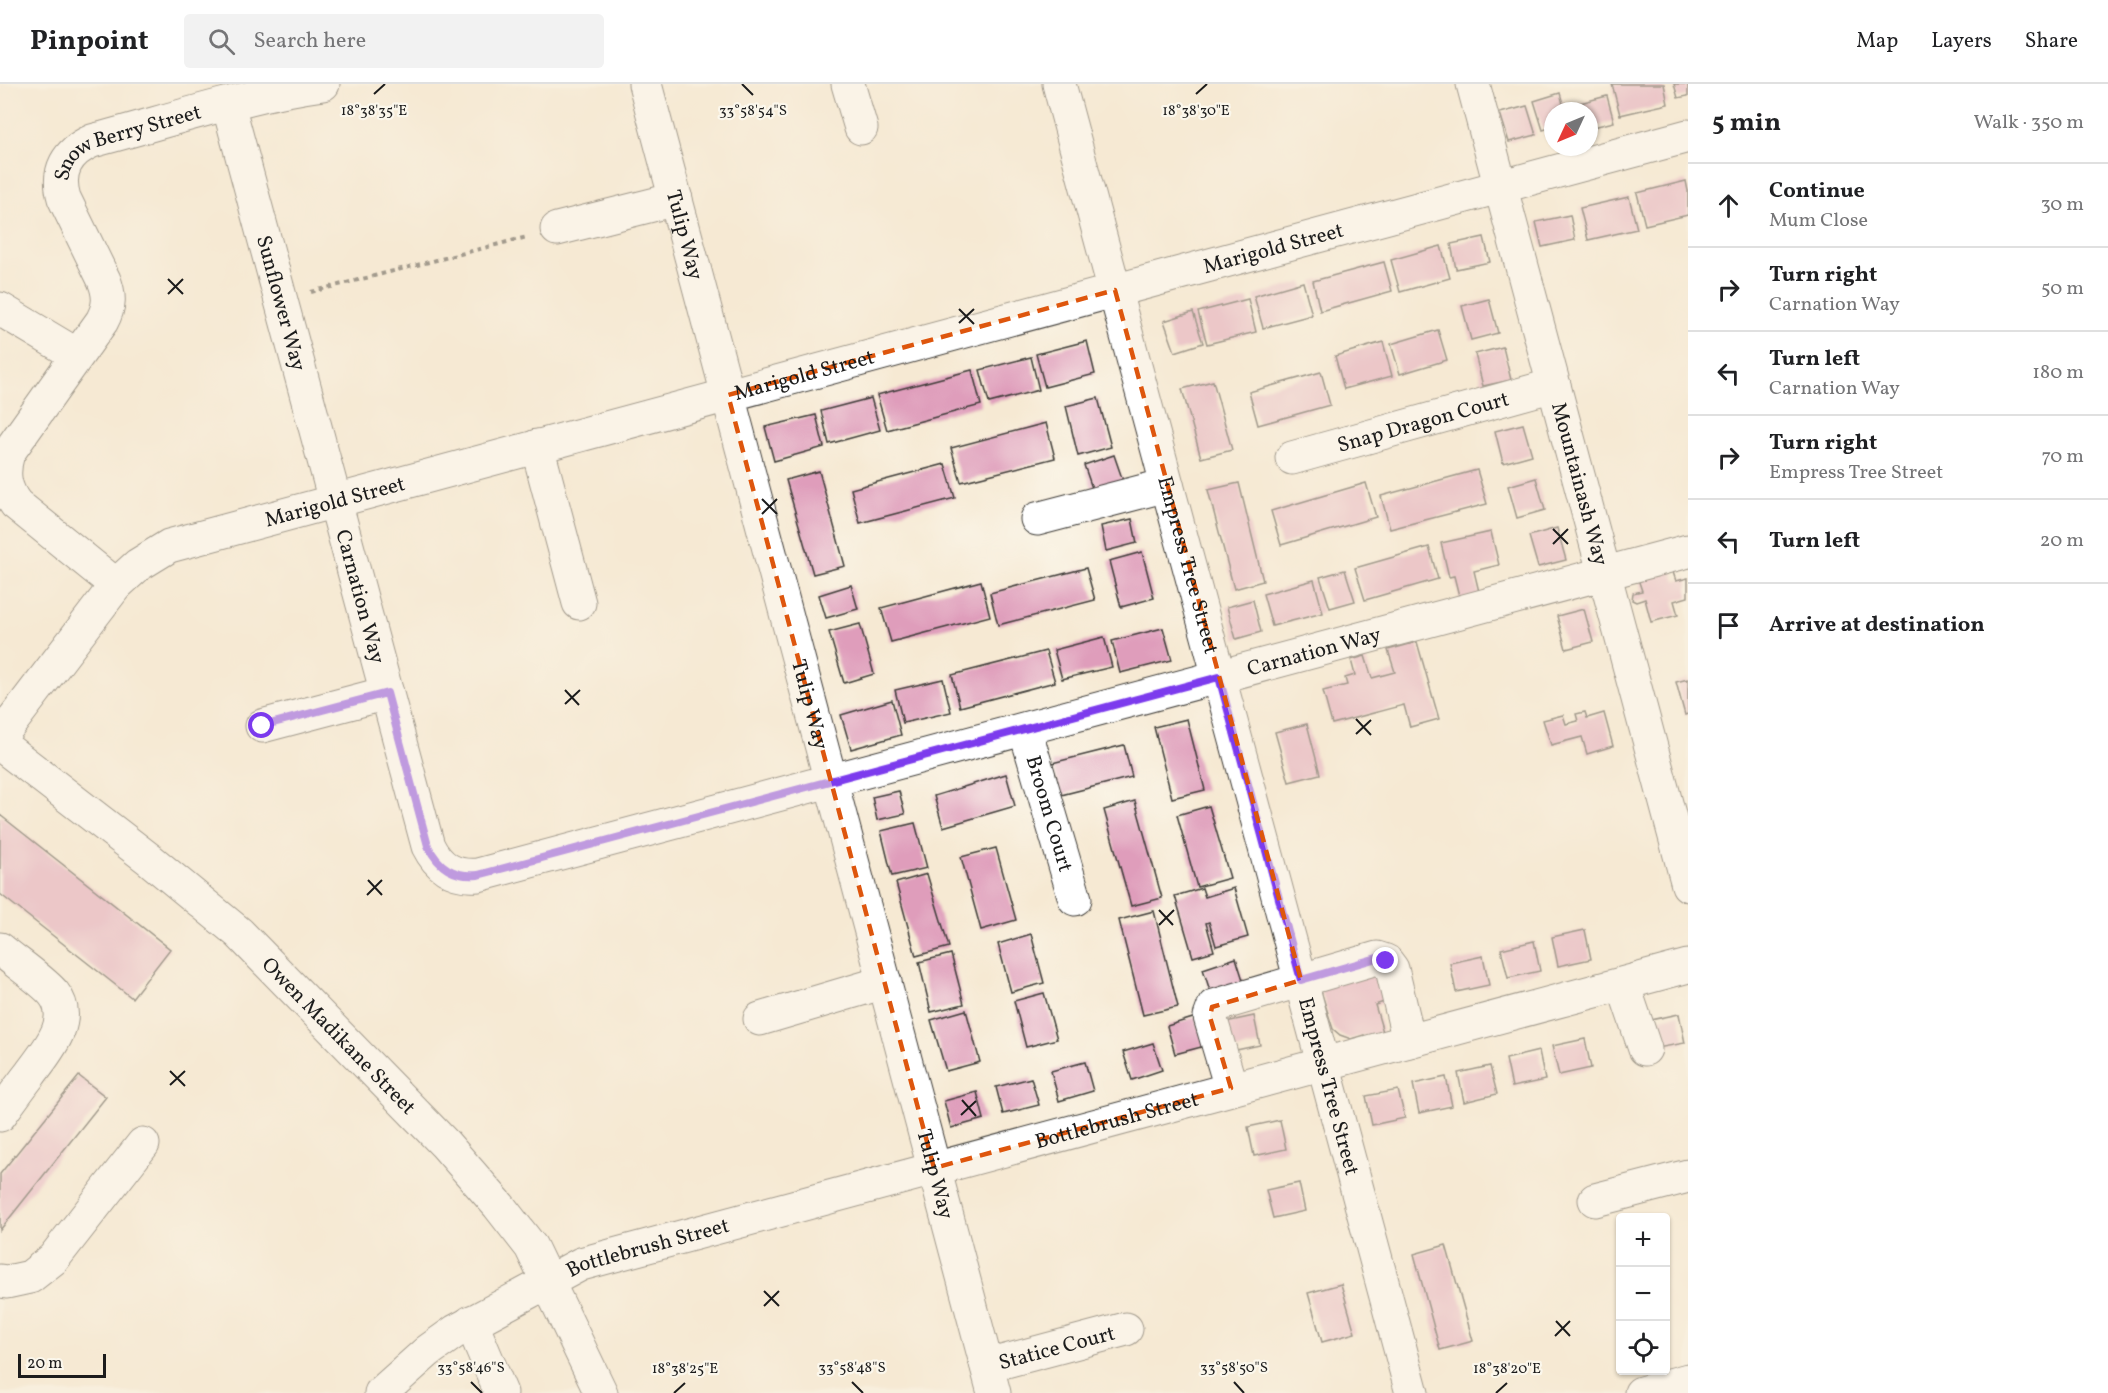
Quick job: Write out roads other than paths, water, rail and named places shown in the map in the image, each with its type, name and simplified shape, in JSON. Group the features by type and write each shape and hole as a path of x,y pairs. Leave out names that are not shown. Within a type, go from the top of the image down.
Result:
{"street":[{"name":"Snow Berry Street","path":"2,478 8,453 106,312 108,291 64,198 61,186 64,164 76,150 92,141 228,104 294,88 322,84"},
{"name":"Tulip Way","path":"645,84 991,1379"},
{"path":"848,84 861,128"},
{"name":"Empress Tree Street","path":"1059,84 1412,1393"},
{"name":"Mountainash Way","path":"1473,84 1688,885"},
{"name":"Sunflower Way","path":"228,104 335,501"},
{"name":"Marigold Street","path":"0,737 116,585 138,565 170,546 1688,136"},
{"path":"557,229 676,199"},
{"path":"0,309 77,355"},
{"name":"Snap Dragon Court","path":"1292,458 1554,385"},
{"path":"537,446 579,603"},
{"path":"2,478 16,504 116,585"},
{"path":"1037,519 1167,485"},
{"name":"Carnation Way","path":"335,501 428,846 442,867 465,876 478,875 1688,551"},
{"path":"262,726 387,693"},
{"name":"Broom Court","path":"1025,729 1075,899"},
{"name":"Owen Madikane Street","path":"0,744 149,859 239,933 445,1144 531,1247 601,1393"},
{"path":"0,950 54,993 61,1006 59,1030 52,1043 0,1115"},
{"path":"1231,1088 1210,1017 1214,1006 1377,958 1386,961 1392,969 1409,1041"},
{"name":"Bottlebrush Street","path":"381,1393 428,1351 471,1323 581,1264 1688,966"},
{"path":"760,1019 885,982"},
{"path":"1623,984 1645,1049"},
{"path":"0,1281 7,1282 30,1277 53,1259 143,1144"},
{"path":"1595,1200 1688,1176"},
{"path":"471,1323 501,1393"},
{"name":"Statice Court","path":"991,1379 1126,1329"},
{"path":"1641,1393 1688,1380"}]}
